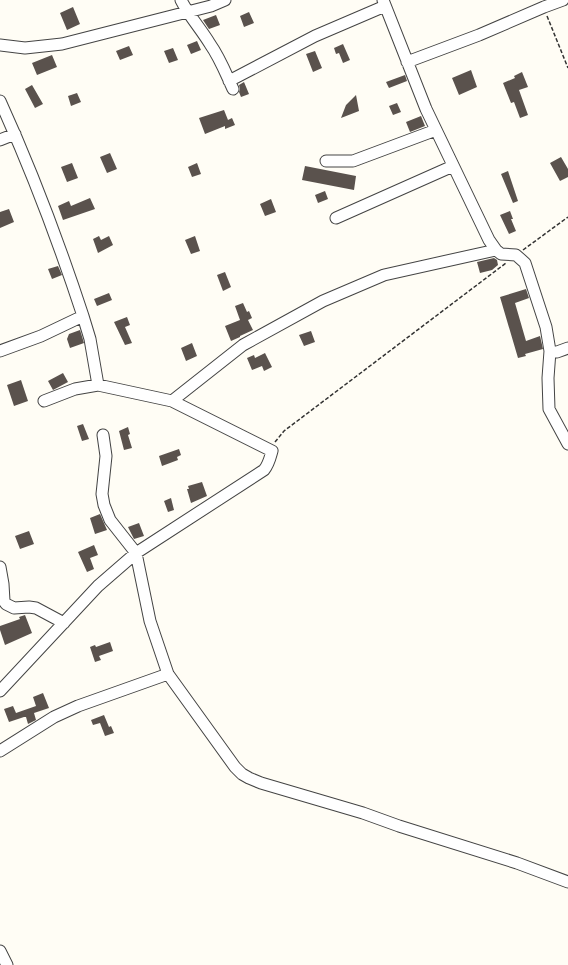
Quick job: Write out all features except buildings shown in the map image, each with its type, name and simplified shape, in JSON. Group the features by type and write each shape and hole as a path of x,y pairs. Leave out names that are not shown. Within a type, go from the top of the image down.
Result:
{"street":[{"path":"181,0 187,12 210,44 231,85 315,36 384,3 436,130 489,240 501,254 516,255 525,263 546,327 550,351 548,378 549,409 568,444"},
{"path":"0,45 25,48 62,44 211,6 225,0"},
{"path":"407,62 563,0"},
{"path":"0,101 53,227 90,339 98,385"},
{"path":"326,162 354,161 436,130"},
{"path":"0,140 15,134"},
{"path":"336,218 453,166"},
{"path":"172,400 243,345 323,301 384,275 496,250"},
{"path":"0,351 41,336 83,316"},
{"path":"550,351 557,352 568,348"},
{"path":"0,691 98,586 136,553 264,470 269,465 272,451 172,400 98,385 75,389 44,401"},
{"path":"103,435 106,456 102,494 104,505 110,520 136,553 150,621 168,674 234,767 249,778 517,863 568,882"},
{"path":"0,567 4,601 6,604 14,608 36,608 64,623"},
{"path":"0,751 54,717 78,706 168,674"},
{"path":"0,951 7,965"}],"path":[{"path":"544,7 568,68"},
{"path":"272,451 278,438 284,431 568,216"}]}
